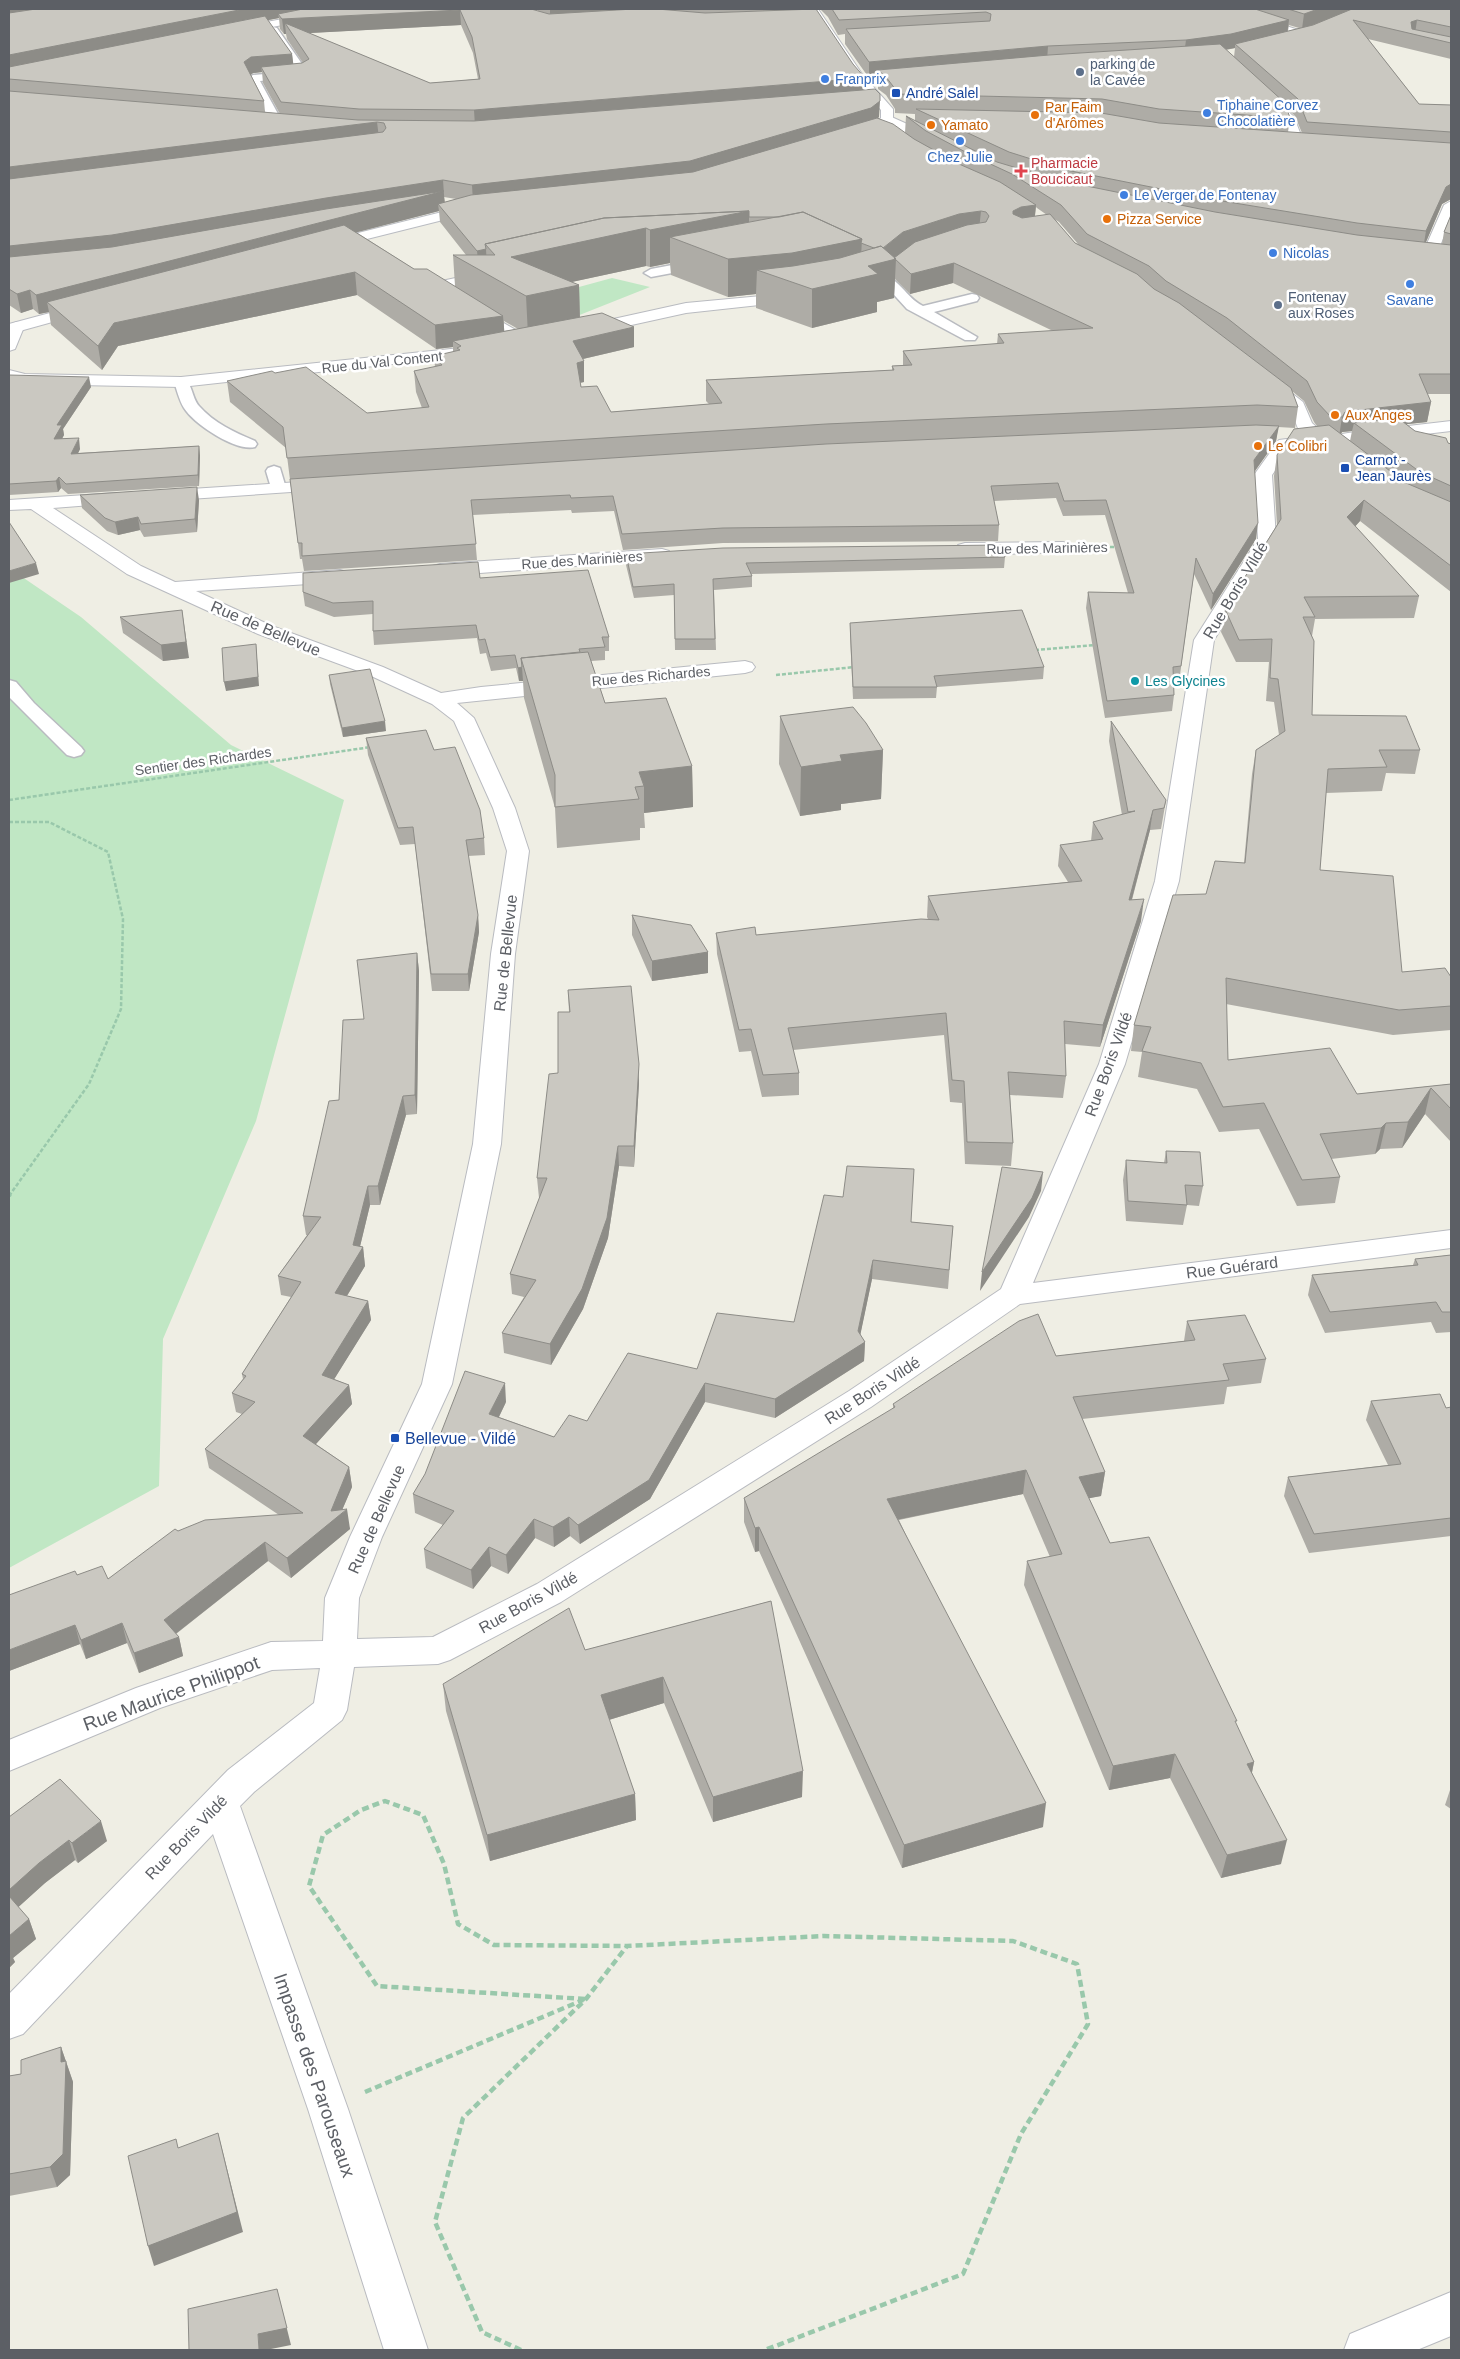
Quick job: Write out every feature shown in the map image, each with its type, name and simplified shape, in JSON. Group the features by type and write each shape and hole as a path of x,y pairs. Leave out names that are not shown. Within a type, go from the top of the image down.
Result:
{"street":[{"path":"223,34 354,9"},
{"path":"1224,9 1311,34 1288,40"},
{"path":"802,19 816,13 838,39 865,84 887,109 887,119"},
{"path":"865,84 885,82"},
{"path":"1254,87 1290,120 1303,143 1281,142"},
{"path":"862,100 880,99"},
{"path":"887,119 954,151"},
{"path":"836,142 876,129 887,119 919,119"},
{"path":"259,122 282,124"},
{"path":"876,129 898,137 919,152"},
{"path":"416,208 445,203 459,204 472,208"},
{"path":"1444,257 1424,254 1451,205"},
{"path":"310,249 472,208 489,206"},
{"path":"864,276 880,278 894,267"},
{"path":"509,270 433,287 525,342"},
{"path":"574,333 686,308 811,294"},
{"path":"9,346 12,328 101,304"},
{"path":"499,347 545,339"},
{"name":"Rue du Val Content","path":"9,375 25,378 180,382 405,360 482,350"},
{"path":"1261,377 1297,406 1304,426 1352,456"},
{"name":"Rue Boris Vildé","path":"9,2021 241,1781 330,1710 339,1654 438,1650 549,1593 860,1399 1013,1295 1112,1064 1167,881 1204,640 1267,539 1263,476 1278,439 1326,439 1399,433 1451,426"},
{"path":"1399,433 1418,446"},
{"path":"9,505 138,497 276,480 344,484"},
{"name":"Rue de Bellevue","path":"36,504 134,570 265,630 376,671 439,700 463,718 504,808 518,851 502,954 487,1144 437,1384 366,1537 342,1598 339,1654"},
{"name":"Rue des Marinières","path":"946,549 1064,548"},
{"name":"Rue des Marinières","path":"419,571 683,554"},
{"path":"172,588 360,575"},
{"name":"Rue des Richardes","path":"439,700 481,693 745,667"},
{"name":"Rue Guérard","path":"1013,1295 1451,1239"},
{"name":"Rue Maurice Philippot","path":"9,1756 148,1698 271,1656 339,1654"},
{"name":"Impasse des Parouseaux","path":"220,1802 328,2109 406,2350"},
{"path":"1366,2350 1451,2314"}],"lane":[{"path":"268,24 304,74 253,78 282,124"},
{"path":"651,273 718,260"},
{"path":"880,278 891,283 912,306 970,337"},
{"path":"921,311 972,298"},
{"path":"180,382 191,407 220,432 249,444"},
{"path":"9,686 27,706 74,750"}],"path":[{"name":"Rue des Marinières","path":"1064,548 1122,547"},
{"path":"1031,651 1099,644"},
{"path":"745,667 767,675 864,666"},
{"name":"Sentier des Richardes","path":"9,800 372,747"},
{"path":"9,822 50,822 108,852 123,919 121,1009 89,1084 9,1196"},
{"path":"586,1999 377,1986 309,1886 323,1835 361,1810 385,1801 423,1815 444,1864 458,1924 494,1945 627,1946 824,1936 1013,1941 1077,1964 1088,2024 1021,2134 963,2274 765,2350"},
{"path":"520,2350 482,2332 434,2222 463,2118 586,1999 627,1946"},
{"path":"328,2109 586,1999"}],"green space":[{"path":"612,278 650,287 577,316 535,299"},
{"path":"9,568 81,617 231,745 344,800 256,1121 163,1339 159,1486 9,1568"}],"building":[{"path":"36,9 244,9 9,55 9,13"},
{"path":"303,9 531,9 549,14 634,9 705,13 816,9 853,64 865,78 474,110 359,109 281,102 261,67 302,63 309,59 285,23 430,83 480,79 472,37 460,10 282,19 278,14"},
{"path":"832,9 1255,9 1289,20 1231,34 1186,40 1048,46 869,62 846,29 990,21 991,14 986,12 839,20"},
{"path":"1288,9 1318,9 1304,14"},
{"path":"1352,9 1451,9 1451,27 1417,20 1411,22 1412,29 1451,37 1451,43 1353,20 1419,104 1451,105 1451,132 1307,122 1298,99 1235,44 1313,25"},
{"path":"265,16 292,54 251,57 244,62 264,101 9,79 9,67"},
{"path":"1220,44 1285,103 1290,118 1159,109 1102,99 896,94 896,90 878,70 1049,55"},
{"path":"875,89 880,94 880,101 871,108 690,161 472,185 443,180 112,235 9,246 9,179 383,132 386,128 384,123 377,122 9,167 9,91 358,120 474,121"},
{"path":"916,109 1101,113 1159,123 1451,143 1451,184 1446,187 1426,231 1357,223 1216,200 1066,170 1009,152"},
{"path":"906,116 997,162 1057,180 1215,212 1357,235 1451,245 1451,374 1419,374 1431,402 1351,411 1345,412 1342,417 1331,417 1317,402 1307,381 1227,318 1166,281 1149,266 1087,234 1061,205 1012,174 926,131"},
{"path":"877,118 893,124 914,139 959,164 1000,182 1036,205 1021,207 1013,211 1013,214 1022,218 1050,214 1075,243 1137,274 1154,289 1179,303 1291,388 1298,407 1257,405 826,424 287,458 283,427 227,381 272,371 275,373 306,367 367,413 429,407 414,371 442,365 434,356 460,350 457,348 461,346 453,341 602,313 634,327 573,341 584,361 577,363 581,387 597,386 611,412 722,403 706,380 894,370 892,366 912,365 903,351 1004,343 998,334 1093,328 954,263 911,274 894,258 915,242 967,225 986,222 989,216 986,212 981,211 959,214 903,232 883,248 881,246 874,248 861,243 862,239 803,212 779,217 749,217 749,211 604,218 485,244 486,249 477,251 438,204 471,195 693,172"},
{"path":"444,191 36,295 30,290 17,294 9,289 9,257 112,247 326,209"},
{"path":"749,211 650,230 646,228 511,257 579,285 526,296 453,255 495,255 485,244 604,218"},
{"path":"803,212 862,239 792,253 728,259 670,237"},
{"path":"1451,215 1451,234 1444,232"},
{"path":"344,225 414,269 427,269 503,316 435,325 355,272 114,323 98,346 47,302"},
{"path":"881,246 896,259 868,266 878,274 812,289 757,270 840,258"},
{"path":"9,375 89,377 57,425 62,425 54,439 79,438 71,454 199,446 198,475 66,484 59,477 56,481 9,484"},
{"path":"1398,418 1415,431 1446,438 1448,443 1451,444 1451,486 1420,472 1354,423"},
{"path":"1256,425 1279,426 1254,460 1258,523 1213,594 1196,558 1181,666 1173,667 1174,695 1107,701 1088,592 1134,593 1106,500 1064,501 1058,483 991,486 999,525 723,528 622,534 613,496 571,498 570,495 471,500 476,544 302,556 302,543 298,543 290,479 826,444"},
{"path":"1329,425 1406,483 1451,502 1451,566 1364,500 1347,517 1419,596 1304,597 1315,617 1303,617 1314,641 1312,715 1406,716 1420,750 1379,750 1387,767 1328,769 1320,870 1393,876 1402,972 1445,968 1451,977 1451,1006 1399,1010 1226,978 1228,1060 1330,1048 1357,1094 1451,1084 1451,1109 1431,1088 1408,1122 1386,1123 1381,1128 1320,1134 1340,1177 1302,1180 1264,1103 1223,1107 1201,1063 1142,1051 1151,1027 1134,1025 1173,895 1206,894 1215,861 1245,863 1256,750 1285,731 1278,679 1270,678 1272,639 1239,640 1225,609 1281,519 1277,455 1294,429"},
{"path":"197,487 195,519 141,524 138,517 115,522 105,518 80,495"},
{"path":"9,522 36,563 9,571"},
{"path":"1002,545 1005,557 746,563 752,576 713,579 715,639 675,639 674,584 633,587 626,554 723,548"},
{"path":"478,562 480,578 588,570 609,637 602,637 605,647 579,649 580,652 521,658 522,667 518,668 515,655 490,657 485,639 479,640 476,625 373,631 373,601 333,603 303,592 303,573"},
{"path":"182,610 186,642 161,645 120,617"},
{"path":"1022,610 1044,667 934,676 937,687 853,687 850,623"},
{"path":"256,644 258,677 224,682 222,648"},
{"path":"588,652 605,703 666,698 692,766 639,772 644,786 635,787 639,799 555,807 555,775 521,658"},
{"path":"370,669 385,721 342,728 329,675"},
{"path":"853,707 866,723 883,750 840,755 842,761 801,767 780,716"},
{"path":"1111,721 1166,800 1164,808 1153,810 1129,900 1144,899 1103,1025 1064,1021 1066,1076 1008,1072 1013,1143 967,1142 964,1081 952,1080 946,1013 788,1028 799,1073 763,1075 751,1029 739,1030 716,933 755,927 756,935 921,919 939,920 928,896 1082,881 1060,845 1103,839 1093,822 1135,811 1128,812"},
{"path":"426,730 434,750 455,747 480,810 484,838 466,840 478,915 468,974 431,974 413,827 398,828 366,738"},
{"path":"632,915 691,925 708,952 652,961"},
{"path":"417,953 415,1095 403,1096 378,1186 368,1186 353,1245 363,1247 335,1293 368,1301 322,1375 349,1385 303,1436 349,1467 331,1511 347,1509 287,1558 265,1542 164,1620 179,1637 134,1653 122,1623 81,1640 75,1625 9,1650 9,1595 75,1571 77,1575 102,1566 108,1579 175,1529 178,1531 205,1520 303,1513 205,1449 255,1402 232,1393 246,1376 242,1374 301,1282 278,1276 321,1217 303,1216 329,1101 339,1100 343,1020 364,1019 357,960"},
{"path":"631,986 639,1064 634,1146 618,1146 607,1218 582,1289 550,1344 502,1333 536,1280 510,1274 547,1178 537,1178 549,1074 558,1073 558,1012 570,1012 568,990"},
{"path":"1166,1151 1200,1152 1203,1186 1185,1185 1187,1205 1128,1201 1126,1160 1167,1163"},
{"path":"847,1166 914,1169 911,1222 953,1226 949,1270 873,1260 858,1331 865,1342 775,1399 705,1383 649,1480 578,1525 569,1517 553,1527 534,1519 506,1555 489,1547 471,1570 424,1549 454,1511 413,1494 425,1474 465,1371 505,1383 489,1414 554,1437 569,1415 587,1421 628,1353 697,1369 717,1313 794,1322 824,1195 843,1197"},
{"path":"1002,1167 1043,1172 1032,1198 982,1272"},
{"path":"1451,1255 1451,1312 1442,1312 1436,1302 1330,1312 1312,1275 1418,1265 1415,1259"},
{"path":"1038,1314 1056,1356 1195,1340 1187,1321 1245,1315 1266,1359 1223,1364 1229,1380 1073,1397 1105,1472 1079,1477 1110,1543 1149,1537 1237,1721 1235,1721 1254,1762 1247,1764 1287,1840 1227,1855 1175,1754 1113,1766 1027,1561 1062,1554 1026,1470 887,1499 1046,1803 904,1845 759,1527 755,1528 744,1498 895,1407 893,1404 1019,1321"},
{"path":"1440,1394 1446,1408 1451,1407 1451,1518 1314,1534 1288,1477 1401,1464 1371,1401"},
{"path":"771,1601 803,1771 713,1797 663,1677 601,1695 635,1794 487,1835 443,1684 569,1608 585,1650"},
{"path":"60,1779 101,1821 72,1843 69,1840 39,1863 9,1890 9,1817"},
{"path":"9,1896 29,1919 9,1936"},
{"path":"61,2047 61,2062 66,2061 63,2154 50,2167 9,2174 9,2076 21,2074 21,2060"},
{"path":"218,2133 237,2212 148,2246 128,2156 176,2139 178,2148"},
{"path":"277,2289 287,2328 258,2334 259,2350 189,2350 188,2309"}],"place":[{"name":"parking de la Cavée","path":"1080,72"},
{"name":"Franprix","path":"825,79"},
{"name":"André Salel","path":"896,93"},
{"name":"Tiphaine Corvez Chocolatière","path":"1207,113"},
{"name":"Par Faim d'Arômes","path":"1035,115"},
{"name":"Yamato","path":"931,125"},
{"name":"Chez Julie","path":"960,141"},
{"name":"Pharmacie Boucicaut","path":"1021,171"},
{"name":"Le Verger de Fontenay","path":"1124,195"},
{"name":"Pizza Service","path":"1107,219"},
{"name":"Nicolas","path":"1273,253"},
{"name":"Savane","path":"1410,284"},
{"name":"Fontenay aux Roses","path":"1278,305"},
{"name":"Aux Anges","path":"1335,415"},
{"name":"Le Colibri","path":"1258,446"},
{"name":"Carnot - Jean Jaurès","path":"1345,468"},
{"name":"Les Glycines","path":"1135,681"},
{"name":"Bellevue - Vildé","path":"395,1438"}]}
